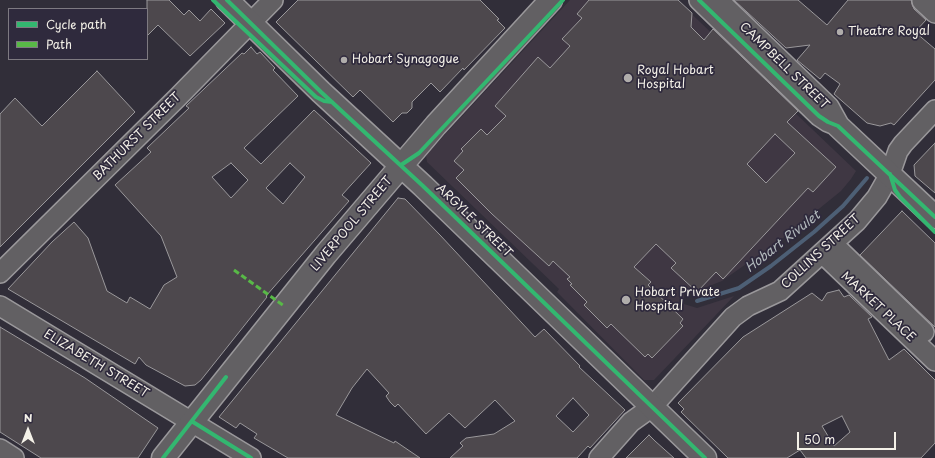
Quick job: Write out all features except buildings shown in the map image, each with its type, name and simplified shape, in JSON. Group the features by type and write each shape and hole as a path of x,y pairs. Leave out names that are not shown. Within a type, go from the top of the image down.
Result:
{"main road":[{"name":"ARGYLE STREET","path":"227,0 321,92 401,165 704,458"},
{"name":"LIVERPOOL STREET","path":"163,458 193,422 207,401 326,254 401,165 469,88 551,0"},
{"name":"CAMPBELL STREET","path":"716,0 828,108 838,126 935,217"}],"street":[{"name":"BATHURST STREET","path":"0,272 179,96 273,0"},
{"path":"699,0 819,116 838,126"},
{"name":"COLLINS STREET","path":"599,458 631,422 652,407 733,317 748,306 780,290 857,221 877,197 890,174 898,151 935,110"},
{"name":"MARKET PLACE","path":"827,249 902,321 935,360"},
{"name":"ELIZABETH STREET","path":"0,306 251,458"},
{"name":"MARKET PLACE","path":"902,321 935,343"},
{"path":"613,458 640,429 652,407"},
{"path":"0,450 14,458"}],"shaded area":[{"name":"Royal Hobart Hospital","path":"570,0 677,0 856,171 841,191 783,238 722,281 694,292 684,294 684,304 697,308 734,296 654,380 644,380 557,292 559,289 427,162 426,155"}],"waterway":[{"name":"Hobart Rivulet","path":"697,301 739,288 771,266 814,232 843,206 867,178"}],"marked path":[{"path":"234,270 284,306"}],"cycle path":[{"path":"213,0 316,97 324,101 332,102"},
{"path":"227,0 321,92 423,186 705,458"},
{"path":"401,165 419,153 563,0"},
{"path":"699,0 819,116 838,126 935,217"},
{"path":"890,174 895,190 900,197 935,232"},
{"path":"163,458 226,377"},
{"path":"193,422 251,458"}],"place":[{"name":"Theatre Royal","path":"840,32"},
{"name":"Hobart Synagogue","path":"344,60"},
{"name":"Royal Hobart Hospital","path":"628,78"},
{"name":"Hobart Private Hospital","path":"626,300"}]}
